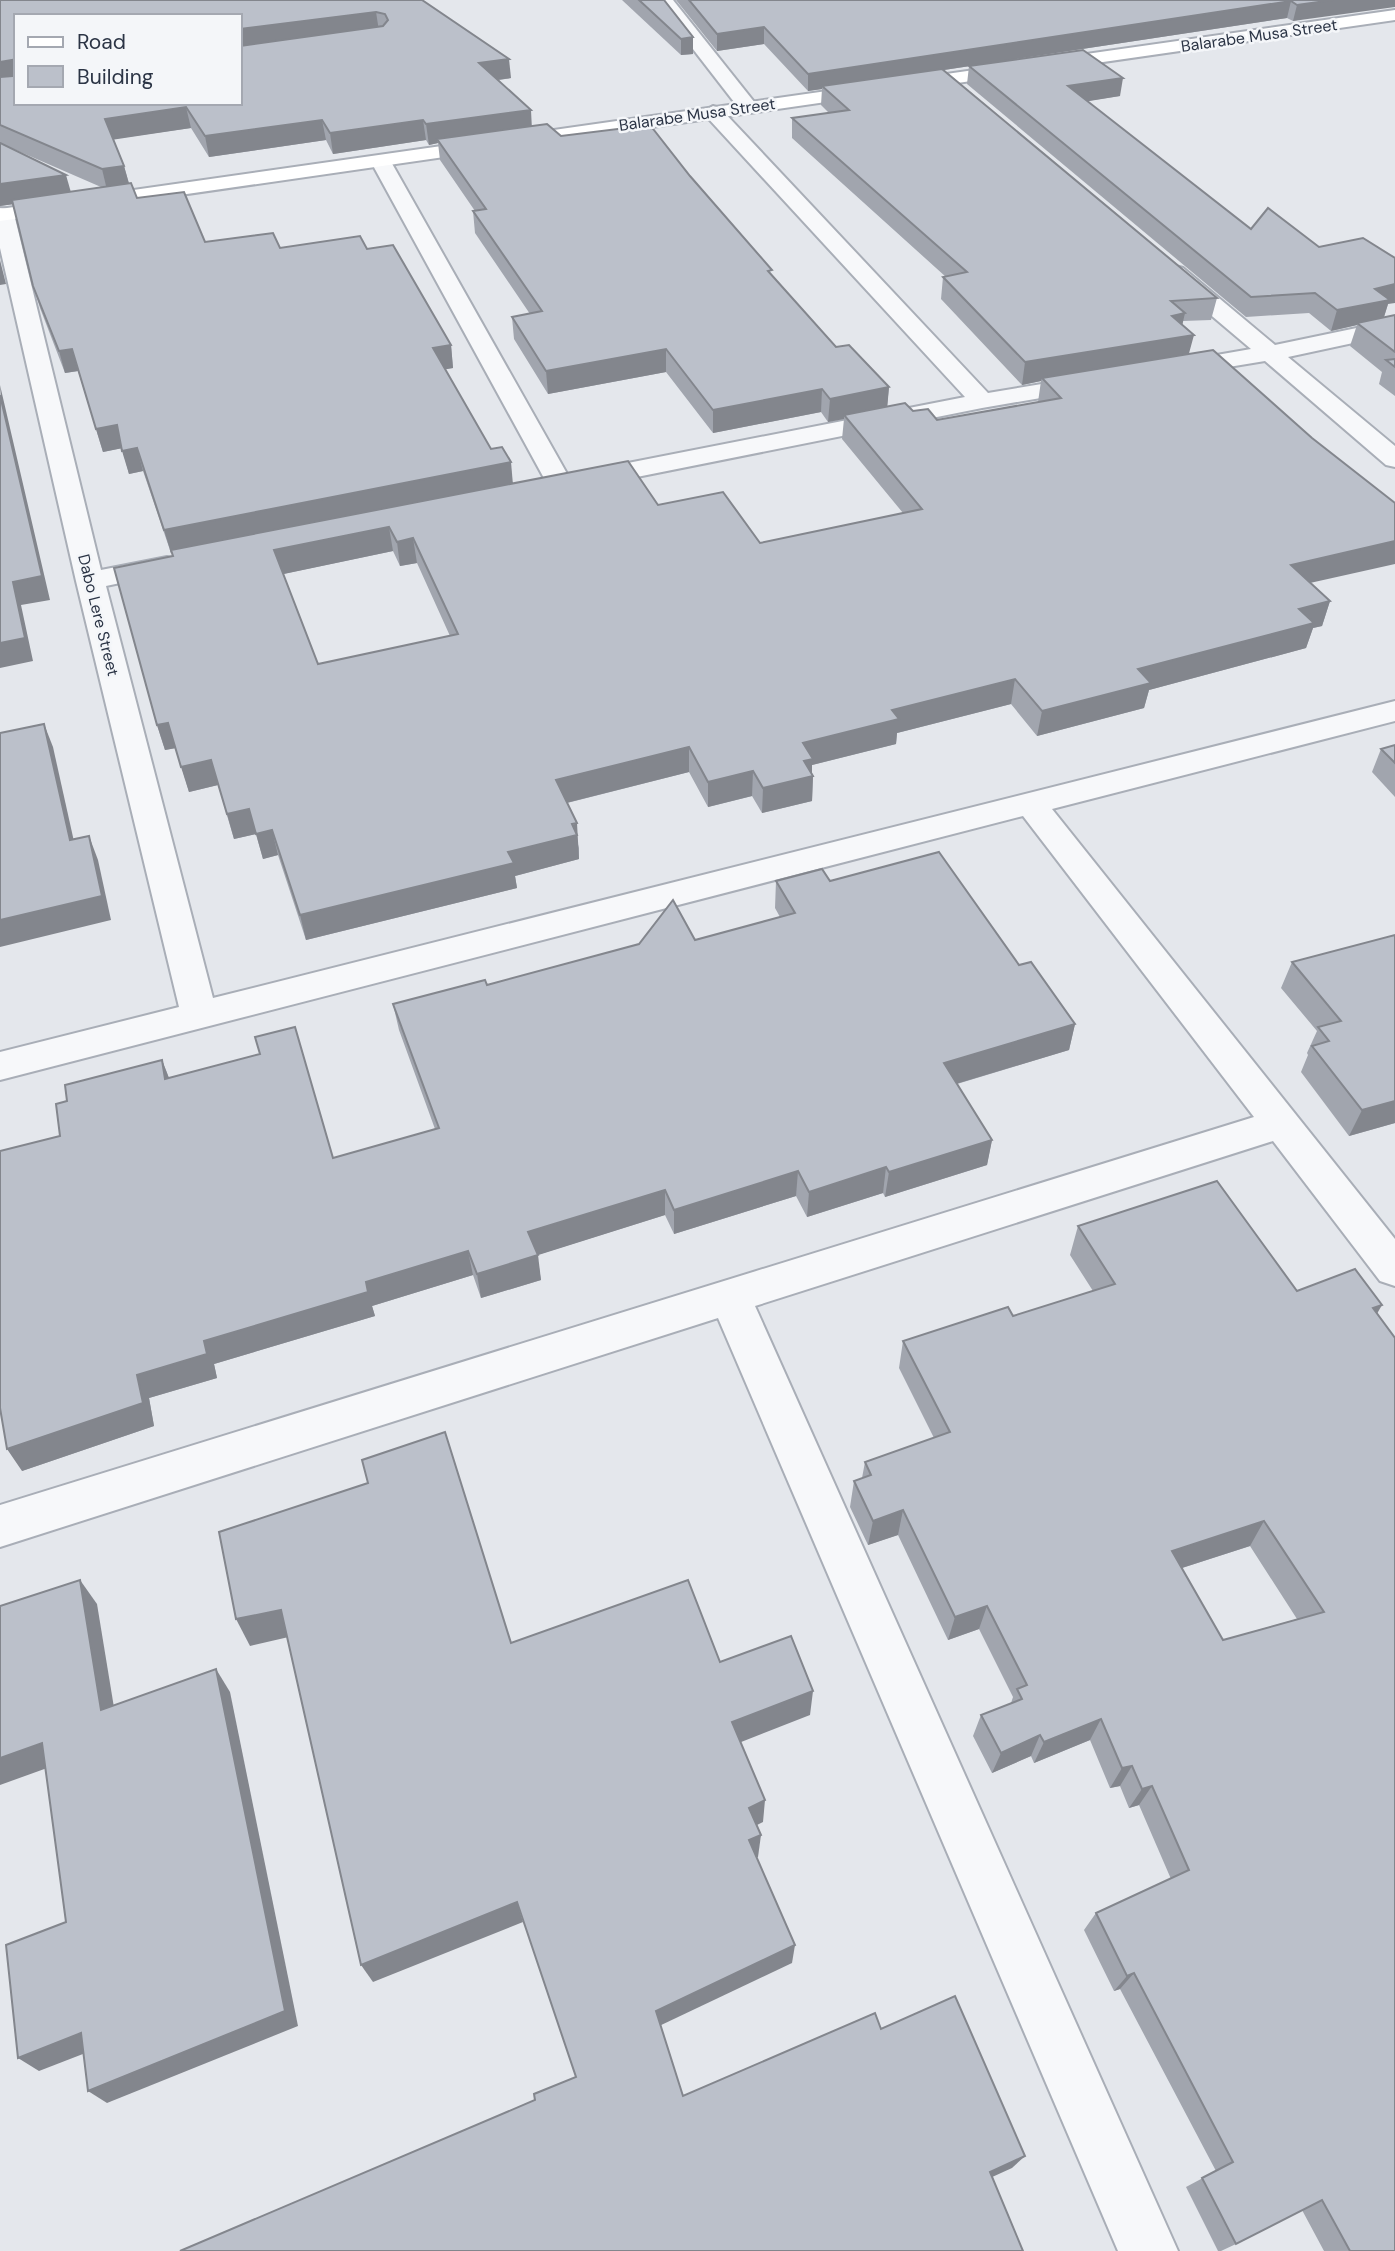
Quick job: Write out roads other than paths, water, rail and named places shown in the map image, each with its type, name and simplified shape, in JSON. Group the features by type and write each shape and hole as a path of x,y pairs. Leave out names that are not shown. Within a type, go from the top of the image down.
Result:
{"street":[{"path":"667,1 748,107"},
{"name":"Balarabe Musa Street","path":"1,215 1395,15"},
{"path":"946,80 967,98"},
{"path":"713,112 982,401"},
{"path":"380,160 560,485"},
{"path":"69,184 104,200"},
{"name":"Dabo Lere Street","path":"1,215 199,1014"},
{"path":"1155,256 1395,459"},
{"path":"1147,374 1271,353 1395,327"},
{"path":"533,490 982,401 1119,378"},
{"path":"90,581 197,559"},
{"path":"0,1066 1395,711"},
{"path":"1031,804 1395,1269"},
{"path":"0,1526 731,1299 1280,1124"},
{"path":"731,1299 1148,2251"}]}
